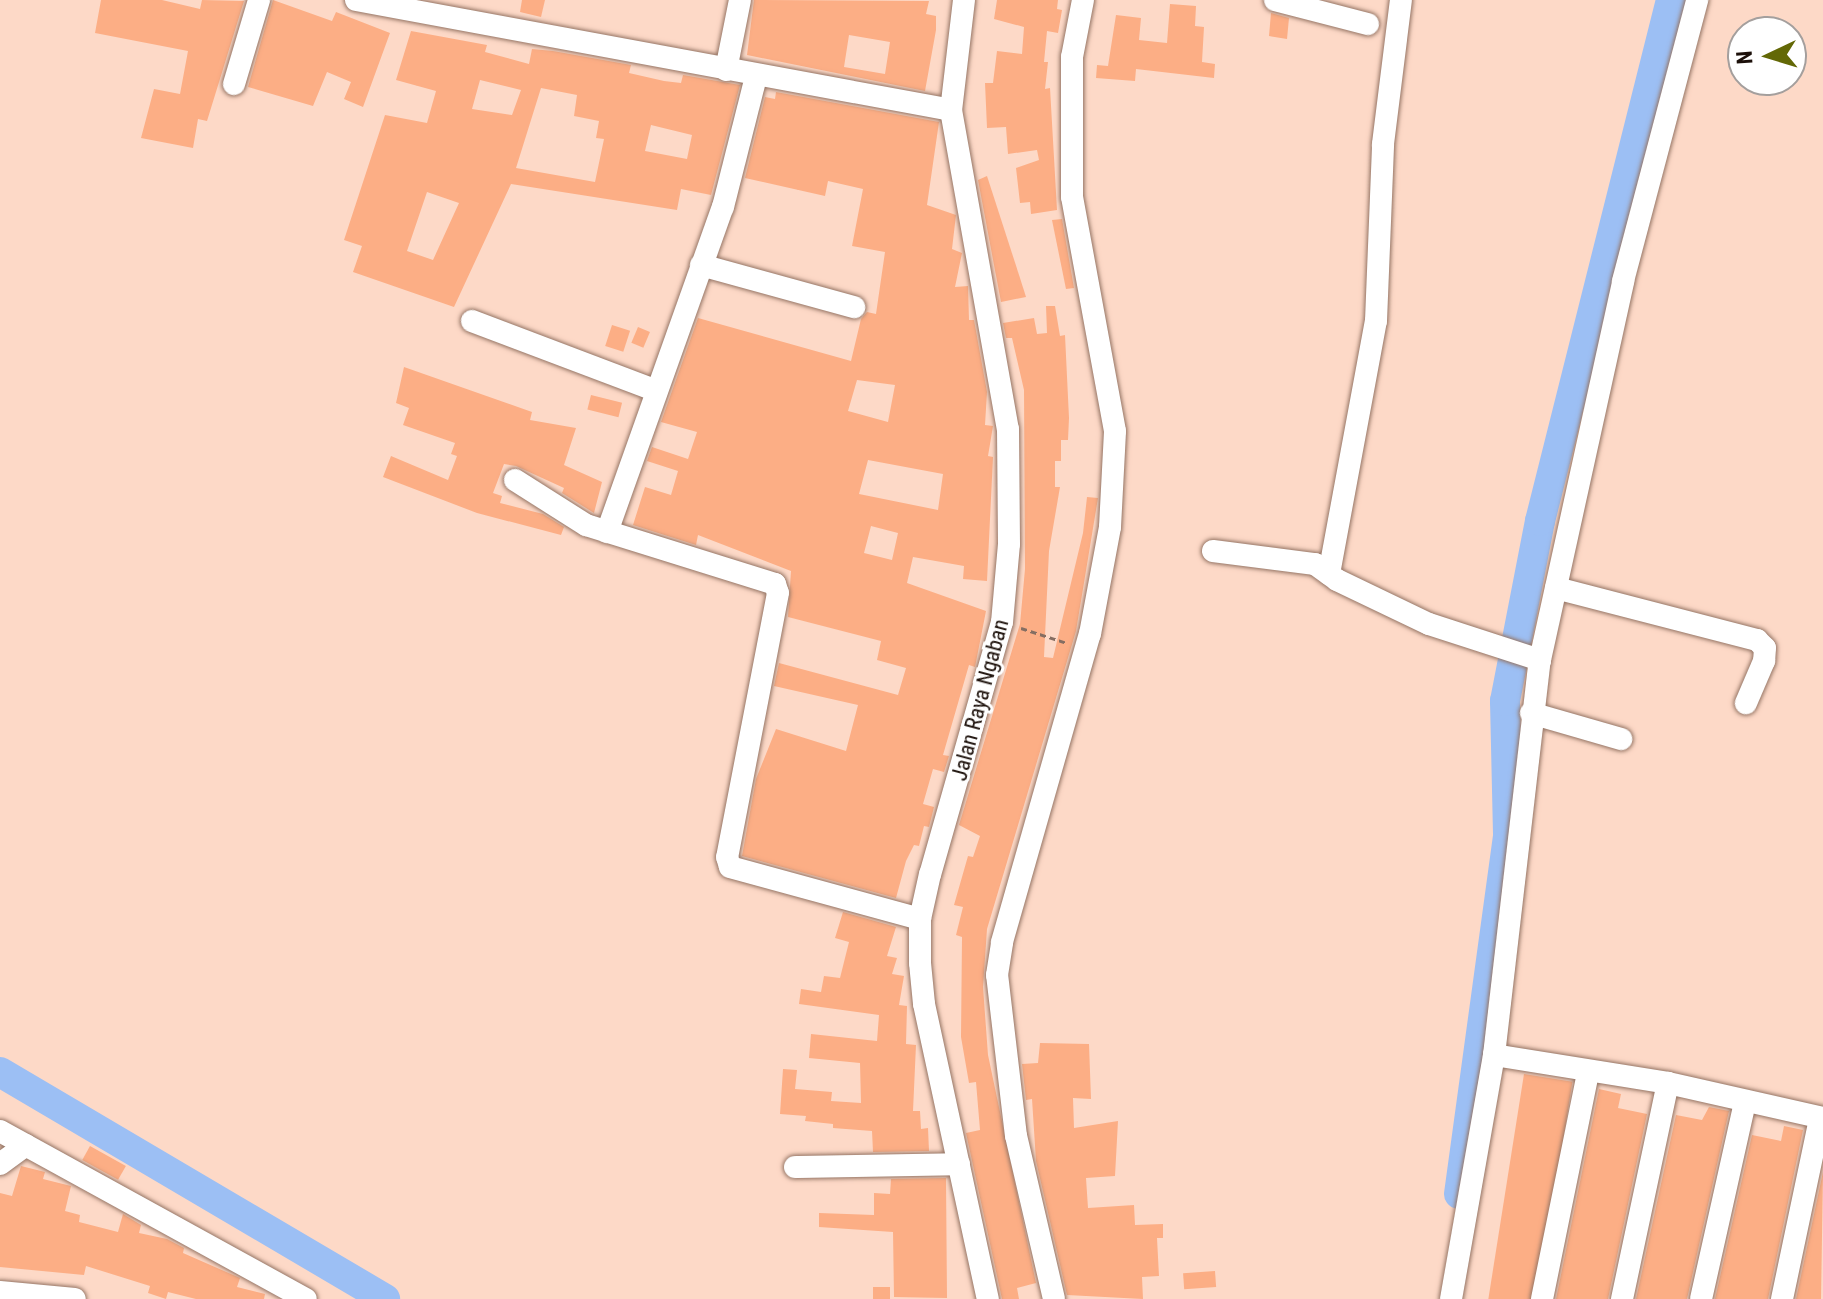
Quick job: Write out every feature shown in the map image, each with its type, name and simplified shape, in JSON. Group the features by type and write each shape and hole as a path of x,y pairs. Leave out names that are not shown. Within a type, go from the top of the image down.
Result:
{"street":[{"path":"234,84 259,0"},
{"path":"356,0 451,7 756,77 951,110"},
{"path":"726,70 740,0"},
{"name":"Jalan Raya Ngaban","path":"964,0 951,110 1008,429 1009,544 991,671 920,919 924,1004 988,1299"},
{"path":"1054,1299 1012,1115 997,975 1090,634 1110,527 1115,431 1072,197 1072,57 1083,0"},
{"path":"1275,0 1368,24"},
{"path":"1329,574 1376,321 1383,144 1401,0"},
{"path":"1451,1299 1494,1055 1531,713 1530,657 1556,588 1623,281 1697,0"},
{"path":"607,532 655,390 723,207 756,77"},
{"path":"701,265 854,307"},
{"path":"472,321 655,390"},
{"path":"515,480 566,516 607,532 775,584 778,593 727,857 730,867 920,919"},
{"path":"1213,551 1307,562 1477,641 1530,657"},
{"path":"1556,588 1757,640 1765,648 1764,661 1746,703"},
{"path":"1531,713 1621,739"},
{"path":"1494,1055 1588,1073 1668,1083 1822,1118 1782,1299"},
{"path":"1542,1299 1588,1073"},
{"path":"1622,1299 1668,1083"},
{"path":"1701,1299 1745,1102"},
{"path":"0,1131 306,1299"},
{"path":"0,1164 26,1145"},
{"path":"795,1167 959,1164"},
{"path":"0,1292 75,1299"}],"path":[{"path":"1025,629 1068,643"}],"building":[{"path":"101,0 162,0 200,9 202,0 244,1 207,121 198,119 193,148 141,138 154,89 180,94 188,51 95,33"},
{"path":"273,0 332,21 336,12 390,33 363,107 344,99 351,82 327,72 313,106 248,87"},
{"path":"522,0 545,0 541,17 520,12"},
{"path":"754,0 929,1 926,14 936,16 925,91 747,55","holes":["849,35 890,42 885,74 844,67"]},
{"path":"997,0 1058,0 1057,9 1062,10 1058,33 1047,31 1044,62 1048,62 1045,89 1050,88 1057,210 1031,214 1030,202 1020,203 1016,168 1039,160 1037,150 1008,154 1006,127 987,128 985,83 993,83 997,51 1022,54 1024,27 994,19"},
{"path":"1170,4 1196,6 1195,26 1204,27 1202,62 1215,64 1214,78 1136,69 1135,81 1096,78 1097,65 1108,66 1116,15 1141,18 1139,40 1167,43"},
{"path":"1271,13 1289,18 1287,39 1269,36"},
{"path":"411,31 487,45 485,52 529,64 532,49 553,51 631,65 629,73 664,81 681,83 683,75 740,85 711,195 681,189 677,210 511,184 454,307 353,272 362,246 344,240 385,115 427,123 436,91 396,80","holes":["480,80 521,90 512,115 472,109","541,88 577,95 574,116 599,121 596,138 604,139 595,182 516,168","651,125 692,135 687,159 645,151","427,192 459,203 433,260 407,251"]},
{"path":"776,92 939,122 927,205 956,215 952,249 962,253 955,287 968,286 969,320 974,320 987,392 985,425 993,426 988,456 993,457 987,581 963,579 964,566 913,557 907,583 986,611 975,667 969,665 943,755 949,756 944,772 933,769 923,804 934,807 929,827 924,826 919,846 914,845 906,861 896,898 742,856 756,779 776,729 846,751 858,705 774,686 779,663 898,695 906,668 877,660 881,641 788,617 791,571 698,535 696,545 633,525 645,487 671,495 678,471 647,461 652,447 688,459 697,432 661,422 698,318 851,361 861,319 867,312 876,314 885,252 852,246 863,189 828,181 825,196 745,178 765,97 775,99","holes":["857,380 895,385 888,422 848,411","868,460 943,474 938,510 859,494","871,526 898,533 892,560 864,553"]},
{"path":"987,176 1026,297 1001,302 978,180"},
{"path":"1062,219 1074,288 1066,289 1052,220"},
{"path":"1046,306 1055,306 1060,336 1065,335 1069,418 1068,440 1061,440 1061,461 1055,461 1055,487 1060,487 1049,551 1044,657 1053,658 1083,533 1087,497 1098,498 1076,631 987,929 983,987 988,1055 1036,1283 1017,1288 1019,1299 1002,1299 966,1133 980,1130 976,1082 969,1083 961,1037 962,937 956,935 963,907 954,905 968,856 973,857 980,836 959,825 1020,624 1025,569 1024,390 1012,338 1006,338 1003,323 1034,318 1037,334 1047,333"},
{"path":"612,325 630,331 623,352 605,346"},
{"path":"638,327 650,332 643,348 631,343"},
{"path":"404,367 532,412 530,420 576,428 564,465 602,482 594,513 562,493 564,488 516,466 504,464 493,493 502,496 500,503 543,514 564,527 561,535 477,513 383,477 391,456 448,480 457,456 451,454 455,443 403,425 409,408 396,403"},
{"path":"591,395 622,403 618,417 587,410"},
{"path":"843,912 896,927 887,956 897,958 892,974 904,976 899,1005 907,1006 906,1044 916,1045 913,1111 920,1111 921,1129 928,1128 929,1151 873,1152 872,1131 833,1128 833,1124 805,1121 806,1116 780,1114 783,1069 797,1070 795,1089 832,1092 831,1101 861,1103 860,1063 809,1058 811,1034 877,1041 879,1015 799,1004 801,989 821,992 824,976 840,978 849,942 835,938"},
{"path":"1040,1043 1089,1044 1091,1099 1073,1098 1074,1128 1118,1121 1115,1176 1086,1178 1088,1208 1134,1205 1135,1225 1163,1224 1163,1238 1157,1238 1159,1276 1142,1277 1143,1299 1067,1295 1036,1161 1032,1099 1026,1100 1022,1064 1038,1063"},
{"path":"1524,1074 1572,1082 1538,1299 1488,1299"},
{"path":"1599,1089 1621,1094 1618,1108 1647,1114 1608,1299 1556,1299"},
{"path":"1709,1107 1729,1111 1687,1299 1636,1299 1676,1115 1702,1120"},
{"path":"1784,1126 1803,1130 1768,1299 1715,1299 1752,1135 1781,1141"},
{"path":"90,1146 126,1166 118,1180 82,1160"},
{"path":"21,1166 45,1172 43,1179 71,1186 65,1211 80,1215 79,1222 118,1232 123,1214 141,1225 139,1233 167,1239 184,1248 183,1253 240,1278 237,1287 265,1294 264,1299 196,1299 168,1292 166,1299 148,1293 150,1286 86,1266 84,1275 0,1267 0,1193 12,1196"},
{"path":"1823,1172 1821,1299 1796,1299"},
{"path":"946,1178 947,1298 894,1297 893,1232 819,1227 819,1213 874,1215 874,1193 890,1194 891,1179"},
{"path":"1215,1271 1216,1287 1184,1289 1183,1273"},
{"path":"873,1287 890,1287 890,1299 873,1299"}],"waterway":[{"path":"1459,1194 1508,834 1505,701 1540,521 1671,0"},
{"path":"0,1072 385,1299"}]}
